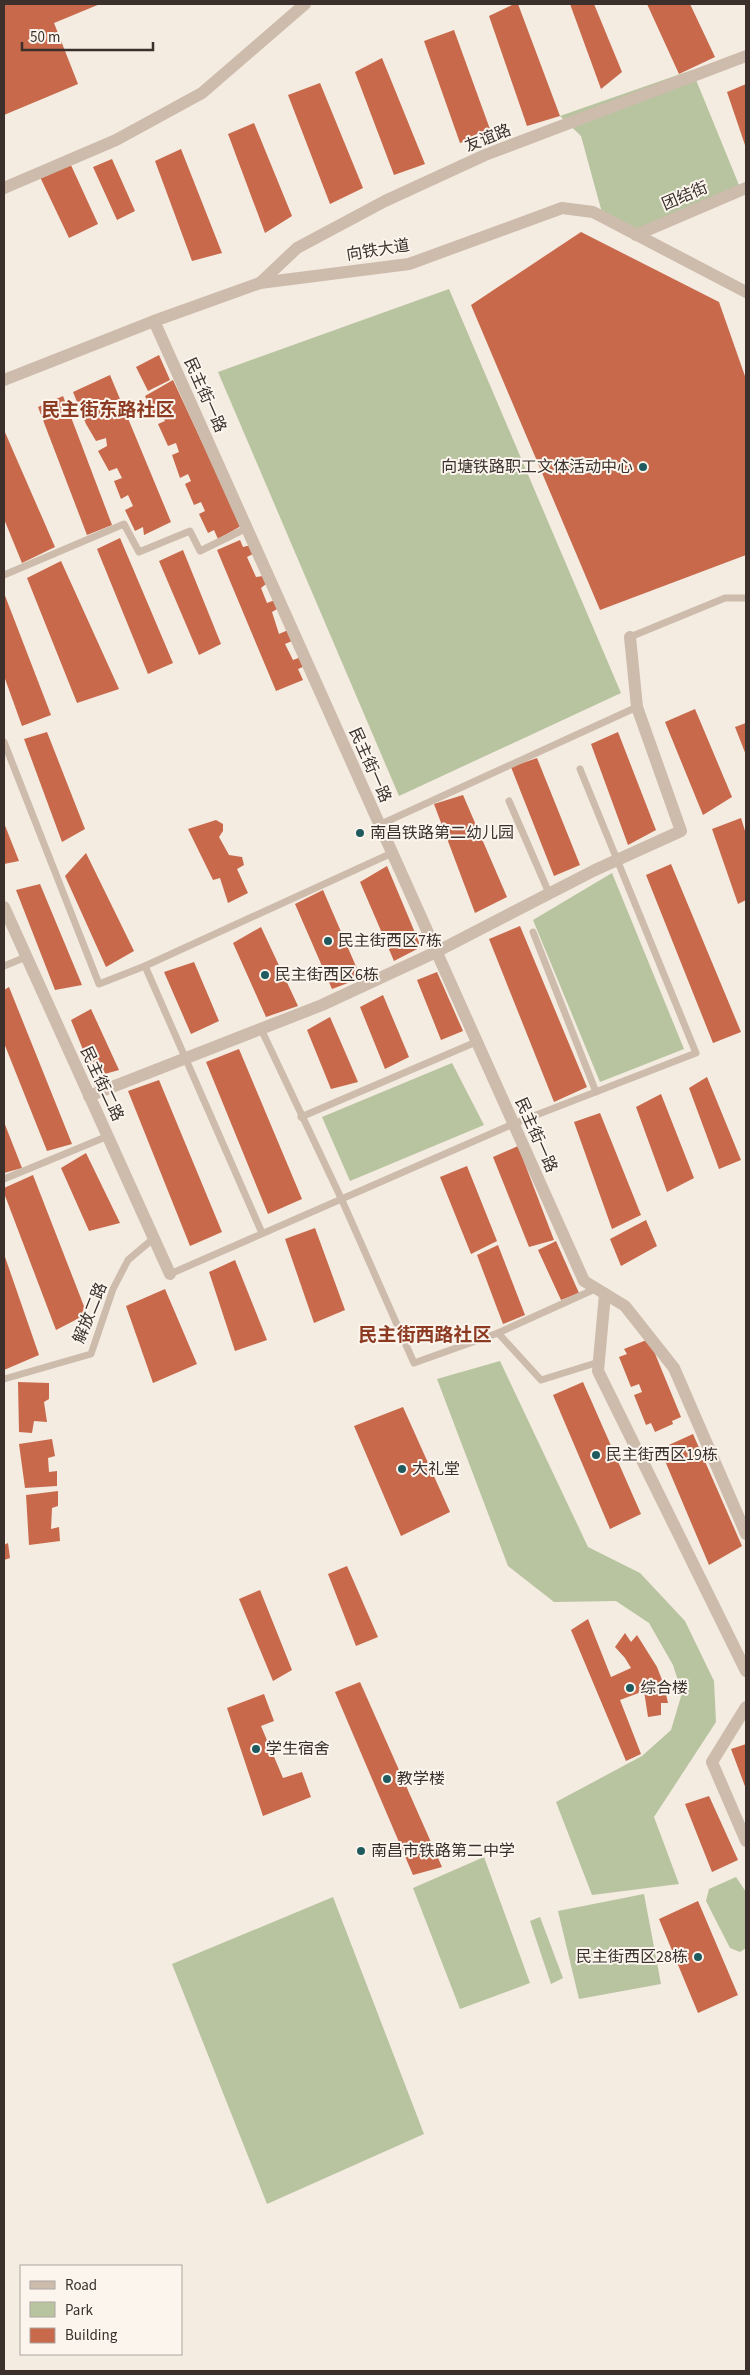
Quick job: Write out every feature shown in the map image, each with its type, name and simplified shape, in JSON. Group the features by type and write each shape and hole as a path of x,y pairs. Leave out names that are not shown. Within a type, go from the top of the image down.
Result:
{"street":[{"path":"4,188 116,140 202,93 305,4"},
{"name":"友谊路","path":"260,283 297,248 385,201 485,155 746,56"},
{"name":"团结街","path":"636,234 746,188"},
{"name":"向铁大道","path":"4,380 154,321 260,283 409,264 562,208 593,212 746,293"},
{"name":"民主街一路","path":"154,321 584,1281 625,1306 674,1368 746,1534"},
{"path":"89,1096 322,1005 436,952 549,893 681,831 637,707 630,637"},
{"name":"民主街二路","path":"4,908 170,1274"},
{"path":"600,1291 598,1372 746,1672"},
{"path":"746,1707 712,1762 746,1841"}],"lane":[{"path":"4,575 124,524 139,552 190,531 200,551 247,528"},
{"path":"630,637 726,598 746,598"},
{"path":"379,825 637,707"},
{"path":"4,742 99,984 145,966 392,853"},
{"path":"170,1274 513,1124 696,1053 580,769"},
{"path":"509,801 549,893"},
{"path":"533,932 596,1092"},
{"path":"4,966 26,957"},
{"path":"145,966 262,1233"},
{"path":"261,1028 301,1118 342,1198 414,1363 498,1333 600,1291"},
{"path":"301,1118 476,1042"},
{"path":"4,1179 108,1136"},
{"name":"解放二路","path":"4,1379 91,1354 113,1289 128,1260 154,1238"},
{"path":"498,1333 541,1380 599,1362"}],"green space":[{"path":"692,70 741,190 631,232 604,220 581,136 560,116"},
{"path":"449,289 621,693 399,796 218,372"},
{"path":"612,873 684,1049 600,1082 533,920"},
{"path":"452,1063 484,1125 350,1181 322,1117"},
{"path":"500,1361 588,1547 640,1573 685,1621 714,1681 716,1722 654,1817 679,1884 592,1895 556,1802 642,1756 671,1730 682,1693 673,1665 649,1623 616,1601 554,1602 508,1566 437,1379"},
{"path":"484,1857 530,1983 460,2009 413,1888"},
{"path":"736,1877 746,1892 746,1948 740,1952 730,1948 706,1901 709,1889"},
{"path":"644,1894 661,1984 579,1999 558,1911"},
{"path":"333,1897 424,2134 267,2204 172,1964"},
{"path":"540,1917 563,1978 551,1984 530,1921"}],"building":[{"path":"4,4 100,4 54,23 78,84 4,115"},
{"path":"514,4 518,4 560,116 527,126 489,16"},
{"path":"570,4 594,4 622,72 601,89"},
{"path":"647,4 690,4 715,57 679,74"},
{"path":"454,30 491,132 460,143 424,41"},
{"path":"382,58 425,164 394,175 355,72"},
{"path":"320,83 363,188 330,204 288,95"},
{"path":"746,84 746,148 727,92"},
{"path":"254,123 292,216 265,233 228,134"},
{"path":"181,149 222,253 192,261 155,161"},
{"path":"112,159 135,211 117,220 93,167"},
{"path":"70,163 98,224 69,238 40,177"},
{"name":"向塘铁路职工文体活动中心","path":"581,232 719,302 746,379 746,555 600,610 471,305"},
{"path":"159,355 170,380 148,391 136,367"},
{"path":"110,375 171,522 144,535 143,527 135,531 125,510 133,506 128,495 121,499 114,481 122,478 117,468 109,471 98,451 107,446 106,438 96,441 86,424 73,392"},
{"path":"173,380 241,526 218,539 214,530 208,533 199,514 205,511 201,502 194,505 185,484 191,481 188,474 180,478 172,455 179,452 176,443 168,446 158,424 165,421 161,412 154,416 145,396"},
{"path":"63,396 112,525 87,535 38,407"},
{"path":"4,430 55,547 22,563 4,519"},
{"path":"120,538 173,663 148,674 97,549"},
{"path":"240,540 243,547 251,545 255,553 247,557 256,577 263,576 266,584 261,588 267,603 275,600 277,609 272,612 279,634 288,630 292,641 285,644 293,660 301,657 305,666 298,669 303,680 276,691 217,550"},
{"path":"183,550 221,644 199,655 159,561"},
{"path":"61,561 119,689 77,703 27,578"},
{"path":"4,593 51,715 22,726 4,676"},
{"path":"695,709 732,797 703,815 665,722"},
{"path":"746,723 746,755 735,727"},
{"path":"47,732 85,829 62,842 24,739"},
{"path":"618,732 656,830 628,845 591,744"},
{"path":"537,758 580,865 554,876 511,767"},
{"path":"463,795 507,897 475,913 434,804"},
{"path":"741,818 746,834 746,900 738,904 712,829"},
{"path":"216,820 223,824 223,831 219,837 229,855 242,857 244,865 237,869 248,893 228,903 220,878 213,880 188,829"},
{"path":"4,823 19,861 4,864"},
{"path":"86,853 134,951 106,967 65,876"},
{"path":"671,864 741,1032 713,1043 646,875"},
{"path":"387,866 421,947 394,961 360,882"},
{"path":"40,884 82,985 55,990 16,890"},
{"name":"民主街西区7栋","path":"323,890 361,978 332,989 295,904"},
{"path":"520,926 587,1087 554,1102 489,939"},
{"name":"民主街西区6栋","path":"261,927 298,1006 266,1017 233,943"},
{"path":"194,962 219,1021 191,1034 164,972"},
{"path":"437,972 463,1031 441,1040 417,980"},
{"path":"9,987 72,1144 47,1151 4,1043 4,990"},
{"name":"民主街西区7栋","path":"383,995 409,1057 385,1069 360,1007"},
{"path":"91,1009 119,1070 94,1077 71,1020"},
{"name":"民主街西区6栋","path":"330,1017 358,1082 331,1089 307,1030"},
{"path":"239,1049 302,1199 268,1214 206,1062"},
{"path":"707,1077 741,1160 719,1169 689,1088"},
{"path":"159,1080 222,1232 190,1246 128,1091"},
{"path":"661,1094 694,1178 667,1192 636,1107"},
{"path":"600,1113 641,1215 612,1229 574,1122"},
{"path":"4,1122 22,1168 4,1173"},
{"path":"518,1146 554,1240 529,1247 493,1157"},
{"path":"86,1153 120,1223 89,1231 61,1168"},
{"path":"467,1166 497,1241 471,1254 440,1177"},
{"path":"33,1175 87,1314 56,1330 4,1193 4,1188"},
{"path":"646,1220 657,1246 621,1266 610,1239"},
{"path":"315,1228 345,1310 314,1323 285,1239"},
{"path":"556,1241 579,1293 561,1300 538,1250"},
{"path":"498,1245 525,1315 503,1324 477,1255"},
{"path":"4,1254 39,1355 4,1370"},
{"path":"235,1260 267,1340 235,1351 209,1272"},
{"path":"165,1289 197,1364 153,1383 126,1306"},
{"path":"649,1339 681,1417 672,1421 673,1424 655,1432 651,1423 646,1425 634,1395 642,1392 639,1384 631,1387 619,1357 627,1354 624,1349"},
{"path":"18,1382 49,1383 49,1399 44,1402 47,1422 34,1421 32,1433 19,1432"},
{"name":"民主街西区19栋","path":"583,1382 641,1514 610,1529 553,1395"},
{"name":"大礼堂","path":"403,1407 450,1512 401,1536 354,1426"},
{"path":"693,1434 742,1546 709,1565 660,1449"},
{"path":"52,1439 55,1456 48,1458 49,1472 57,1471 57,1486 25,1488 19,1444"},
{"path":"58,1491 58,1506 52,1508 51,1529 59,1527 60,1541 29,1545 26,1495"},
{"path":"8,1543 10,1558 4,1560 4,1545"},
{"path":"347,1566 378,1637 356,1646 328,1574"},
{"path":"260,1590 292,1670 273,1681 239,1599"},
{"name":"综合楼","path":"588,1619 611,1677 631,1668 615,1647 625,1633 631,1642 637,1635 657,1667 664,1685 668,1703 661,1703 661,1715 648,1717 644,1691 620,1700 641,1754 626,1761 571,1630"},
{"name":"教学楼","path":"360,1682 442,1867 413,1875 335,1692"},
{"name":"学生宿舍","path":"264,1694 274,1721 261,1726 283,1778 302,1772 311,1797 263,1816 227,1708"},
{"path":"746,1744 746,1789 731,1749"},
{"path":"709,1796 738,1860 712,1872 685,1804"},
{"name":"民主街西区28栋","path":"698,1901 738,1995 698,2013 659,1919"}],"place":[{"name":"向塘铁路职工文体活动中心","path":"643,467"},
{"name":"南昌铁路第二幼儿园","path":"360,833"},
{"name":"民主街西区7栋","path":"328,941"},
{"name":"民主街西区6栋","path":"265,975"},
{"name":"民主街西区19栋","path":"596,1455"},
{"name":"大礼堂","path":"402,1469"},
{"name":"综合楼","path":"630,1688"},
{"name":"学生宿舍","path":"256,1749"},
{"name":"教学楼","path":"387,1779"},
{"name":"南昌市铁路第二中学","path":"361,1851"},
{"name":"民主街西区28栋","path":"698,1957"}],"district":[{"name":"民主街东路社区","path":"108,410"},
{"name":"民主街西路社区","path":"425,1335"}]}
